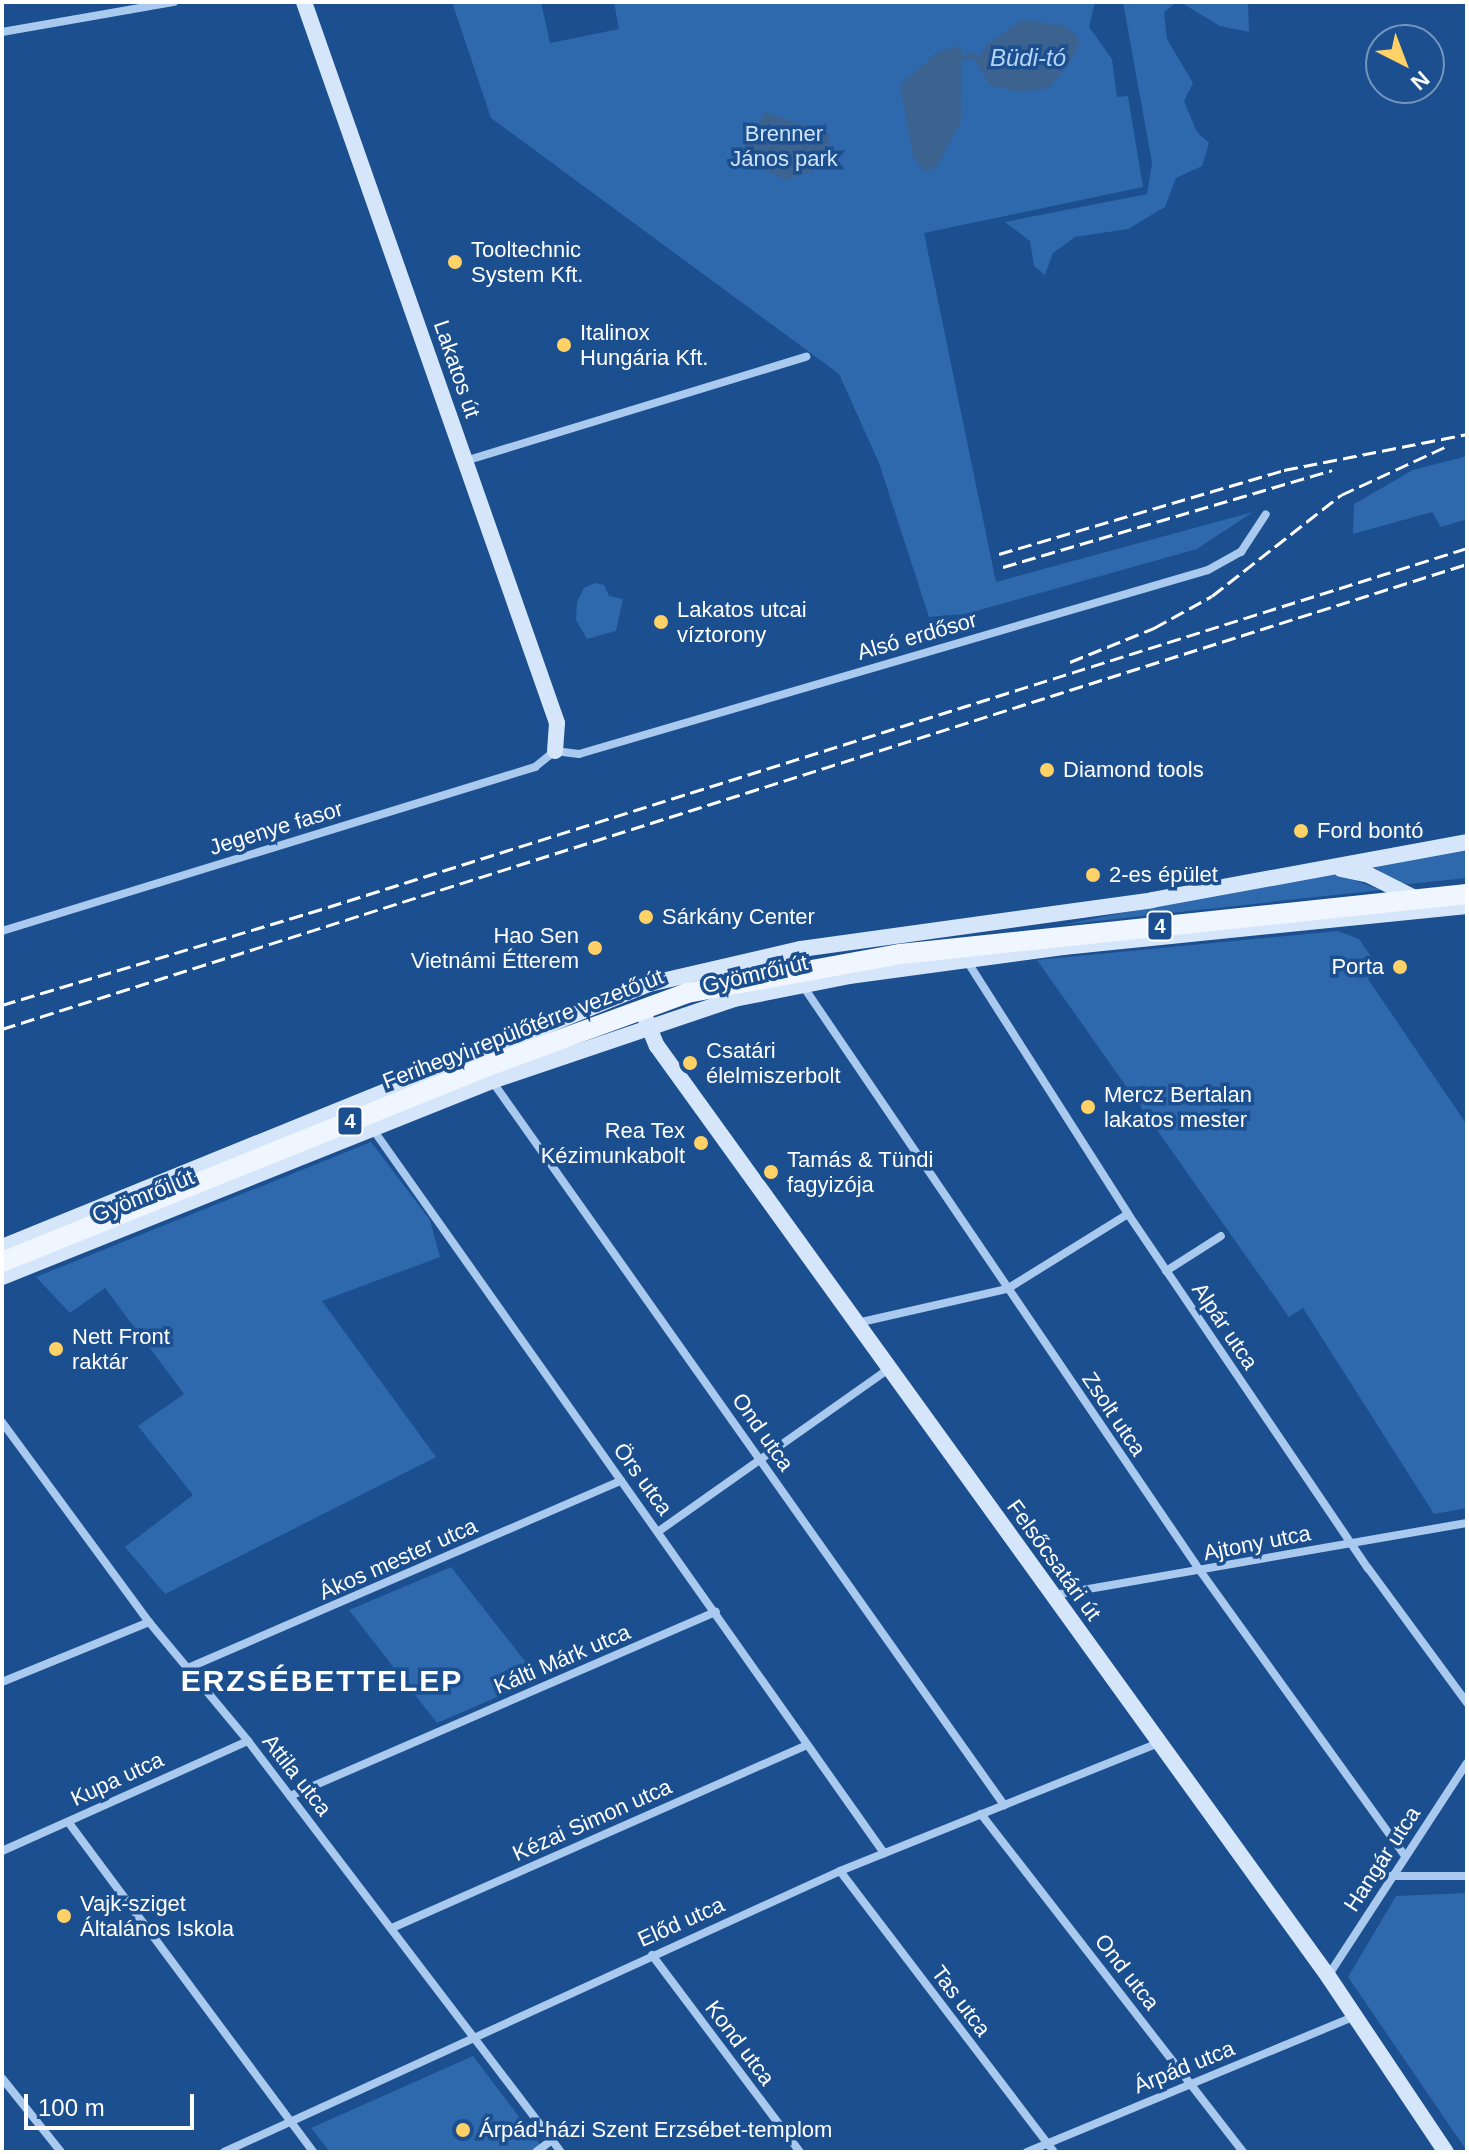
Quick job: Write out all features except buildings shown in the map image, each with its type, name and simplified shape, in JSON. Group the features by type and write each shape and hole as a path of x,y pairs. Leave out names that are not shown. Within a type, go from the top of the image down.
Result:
{"main road":[{"name":"Ferihegyi repülőtérre vezető út","path":"2,1262 488,1066 687,993 900,954 1467,894"}],"street":[{"path":"2,32 174,2"},
{"name":"Lakatos út","path":"304,2 557,723 555,751"},
{"path":"465,461 806,357"},
{"name":"Alsó erdősor","path":"555,751 579,754 1208,570 1241,552 1266,514"},
{"name":"Jegenye fasor","path":"2,931 535,767 555,751"},
{"name":"Gyömrői út","path":"2,1247 638,993 801,949 1024,920 1467,842"},
{"name":"Gyömrői út","path":"1311,871 1351,868 1420,900"},
{"name":"Gyömrői út","path":"2,1277 371,1127 647,1023 711,1005 802,985 966,960 1467,906"},
{"name":"Alpár utca","path":"966,960 1166,1271 1351,1543 1467,1703"},
{"name":"Zsolt utca","path":"802,985 1201,1572 1405,1856"},
{"name":"Felsőcsatári út","path":"638,993 657,1046 1328,1976 1443,2151"},
{"name":"Ond utca","path":"492,1081 1004,1805"},
{"name":"Örs utca","path":"371,1127 884,1853"},
{"path":"856,1323 1007,1289 1128,1214"},
{"path":"1166,1271 1221,1236"},
{"path":"659,1531 889,1369"},
{"name":"Attila utca","path":"2,1422 149,1622 248,1741 561,2152"},
{"name":"Ákos mester utca","path":"188,1668 621,1481"},
{"name":"Ajtony utca","path":"1052,1596 1467,1523"},
{"name":"Kálti Márk utca","path":"290,1796 716,1612"},
{"path":"2,1682 149,1622"},
{"name":"Kupa utca","path":"2,1851 248,1741"},
{"name":"Előd utca","path":"224,2152 840,1871 1160,1743"},
{"name":"Kézai Simon utca","path":"392,1928 807,1745"},
{"name":"Hangár utca","path":"1328,1976 1467,1763"},
{"name":"Ond utca","path":"981,1814 1243,2152"},
{"path":"69,1823 313,2152"},
{"name":"Tas utca","path":"840,1871 1054,2152"},
{"path":"1391,1876 1467,1876"},
{"name":"Kond utca","path":"652,1955 800,2152"},
{"name":"Árpád utca","path":"1027,2152 1356,2016"},
{"path":"2,2078 61,2152"},
{"path":"536,2152 552,2140"}],"green space":[{"name":"Brenner János park","path":"452,2 541,2 550,43 619,29 614,2 1095,2 1089,27 1112,59 1117,97 1128,96 1143,187 924,233 996,582 1253,512 1197,549 965,614 929,617 879,463 839,374 491,118"},
{"path":"1123,2 1177,2 1164,12 1167,39 1193,83 1184,101 1197,132 1209,143 1202,166 1176,178 1165,207 1128,229 1075,237 1053,253 1045,275 1034,266 1030,241 1005,222 1147,194 1152,163"},
{"path":"1180,2 1248,2 1249,32 1220,26"},
{"path":"1467,456 1467,519 1441,527 1432,512 1353,534 1354,504 1413,470"},
{"path":"595,583 604,585 609,596 623,599 616,631 587,639 576,620 577,602 584,588"},
{"path":"1467,849 1467,878 1408,884 1393,881 1371,865"},
{"path":"1337,874 1381,890 1060,925 1319,875"},
{"path":"1338,931 1359,939 1380,970 1368,979 1467,1125 1467,1508 1434,1514 1303,1308 1289,1317 1037,960"},
{"path":"371,1142 430,1220 440,1257 322,1301 436,1457 165,1594 125,1547 193,1495 138,1426 184,1394 105,1288 70,1313 36,1277"},
{"path":"451,1567 539,1679 437,1723 349,1610"},
{"path":"1467,1893 1467,2151 1348,1977 1396,1896"},
{"path":"473,2056 541,2146 532,2152 330,2152 311,2128"}],"water":[{"name":"Büdi-tó","path":"1023,20 1065,26 1077,36 1080,43 1070,62 1049,88 1019,92 990,85 974,59 962,60 961,121 936,168 923,171 913,156 900,85 938,52 962,45 962,55 975,53 978,58 988,44"},
{"path":"766,112 829,134 828,160 816,170 786,180 759,168 745,150 746,138"}],"railway":[{"path":"999,554 1284,470 1467,434"},
{"path":"1070,662 1154,628 1212,596 1341,495 1445,447"},
{"path":"1003,567 1332,470"},
{"path":"2,1005 328,907 1467,548"},
{"path":"2,1029 1467,564"}],"place":[{"name":"Tooltechnic System Kft.","path":"455,262"},
{"name":"Italinox Hungária Kft.","path":"564,345"},
{"name":"Lakatos utcai víztorony","path":"661,622"},
{"name":"Diamond tools","path":"1047,770"},
{"name":"Ford bontó","path":"1301,831"},
{"name":"2-es épület","path":"1093,875"},
{"name":"Sárkány Center","path":"646,917"},
{"name":"Hao Sen Vietnámi Étterem","path":"595,948"},
{"name":"Porta","path":"1400,967"},
{"name":"Csatári élelmiszerbolt","path":"690,1063"},
{"name":"Mercz Bertalan lakatos mester","path":"1088,1107"},
{"name":"Rea Tex Kézimunkabolt","path":"701,1143"},
{"name":"Tamás & Tündi fagyizója","path":"771,1172"},
{"name":"Nett Front raktár","path":"56,1349"},
{"name":"Vajk-sziget Általános Iskola","path":"64,1916"},
{"name":"Árpád-házi Szent Erzsébet-templom","path":"463,2130"}],"district":[{"name":"ERZSÉBETTELEP","path":"322,1681"}]}
